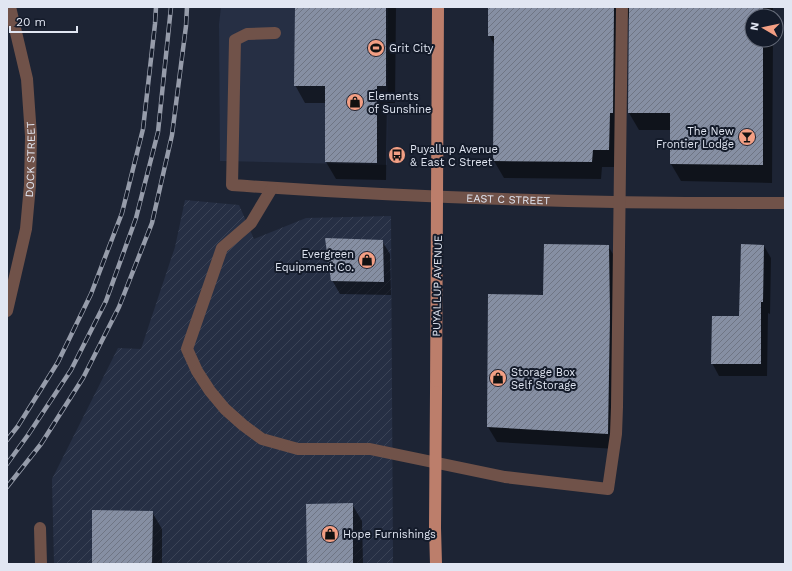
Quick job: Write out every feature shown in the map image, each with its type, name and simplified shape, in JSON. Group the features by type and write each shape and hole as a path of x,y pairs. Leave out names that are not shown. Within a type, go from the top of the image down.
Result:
{"main road":[{"name":"PUYALLUP AVENUE","path":"436,564 438,7"}],"street":[{"name":"DOCK STREET","path":"7,311 26,229 30,185 31,136 27,79 10,7"},
{"path":"272,188 250,223 222,248 187,349 197,371 210,391 225,409 262,439 298,449 370,450 505,477 608,489 616,434 617,407 622,7"},
{"name":"EAST C STREET","path":"275,33 247,34 235,40 232,185 437,196 620,203 785,203"},
{"path":"40,528 41,564"}],"shaded area":[{"path":"221,7 388,7 387,165 220,161 219,24"},
{"path":"185,200 239,205 254,239 306,218 391,216 393,564 54,564 52,479 118,348 141,349 175,247"}],"building":[{"path":"295,7 386,7 386,86 377,86 377,163 325,162 325,86 294,86"},
{"path":"488,7 614,7 613,113 610,113 609,150 593,150 592,162 493,161 494,36 488,36"},
{"path":"629,7 763,7 744,8 744,48 763,48 763,165 670,164 670,113 628,113"},
{"path":"325,238 383,240 384,282 331,281"},
{"path":"544,244 609,245 610,315 608,434 487,427 488,294 543,295"},
{"path":"741,244 764,245 763,302 761,302 761,364 711,364 712,316 739,316"},
{"name":"Hope Furnishings","path":"353,503 353,564 307,564 306,504"},
{"path":"92,510 153,511 152,564 92,564"}],"railway":[{"path":"7,440 18,426 58,362 91,294 122,213 143,129 156,7"},
{"path":"7,464 71,370 106,301 136,218 158,132 171,7"},
{"path":"7,487 41,444 83,378 119,307 152,223 172,135 186,26 187,7"}],"place":[{"name":"Grit City","path":"376,48"},
{"name":"Elements of Sunshine","path":"355,102"},
{"name":"The New Frontier Lodge","path":"747,137"},
{"name":"Puyallup Avenue & East C Street","path":"397,155"},
{"name":"Evergreen Equipment Co.","path":"367,260"},
{"name":"Storage Box Self Storage","path":"498,378"},
{"name":"Hope Furnishings","path":"330,534"}]}
